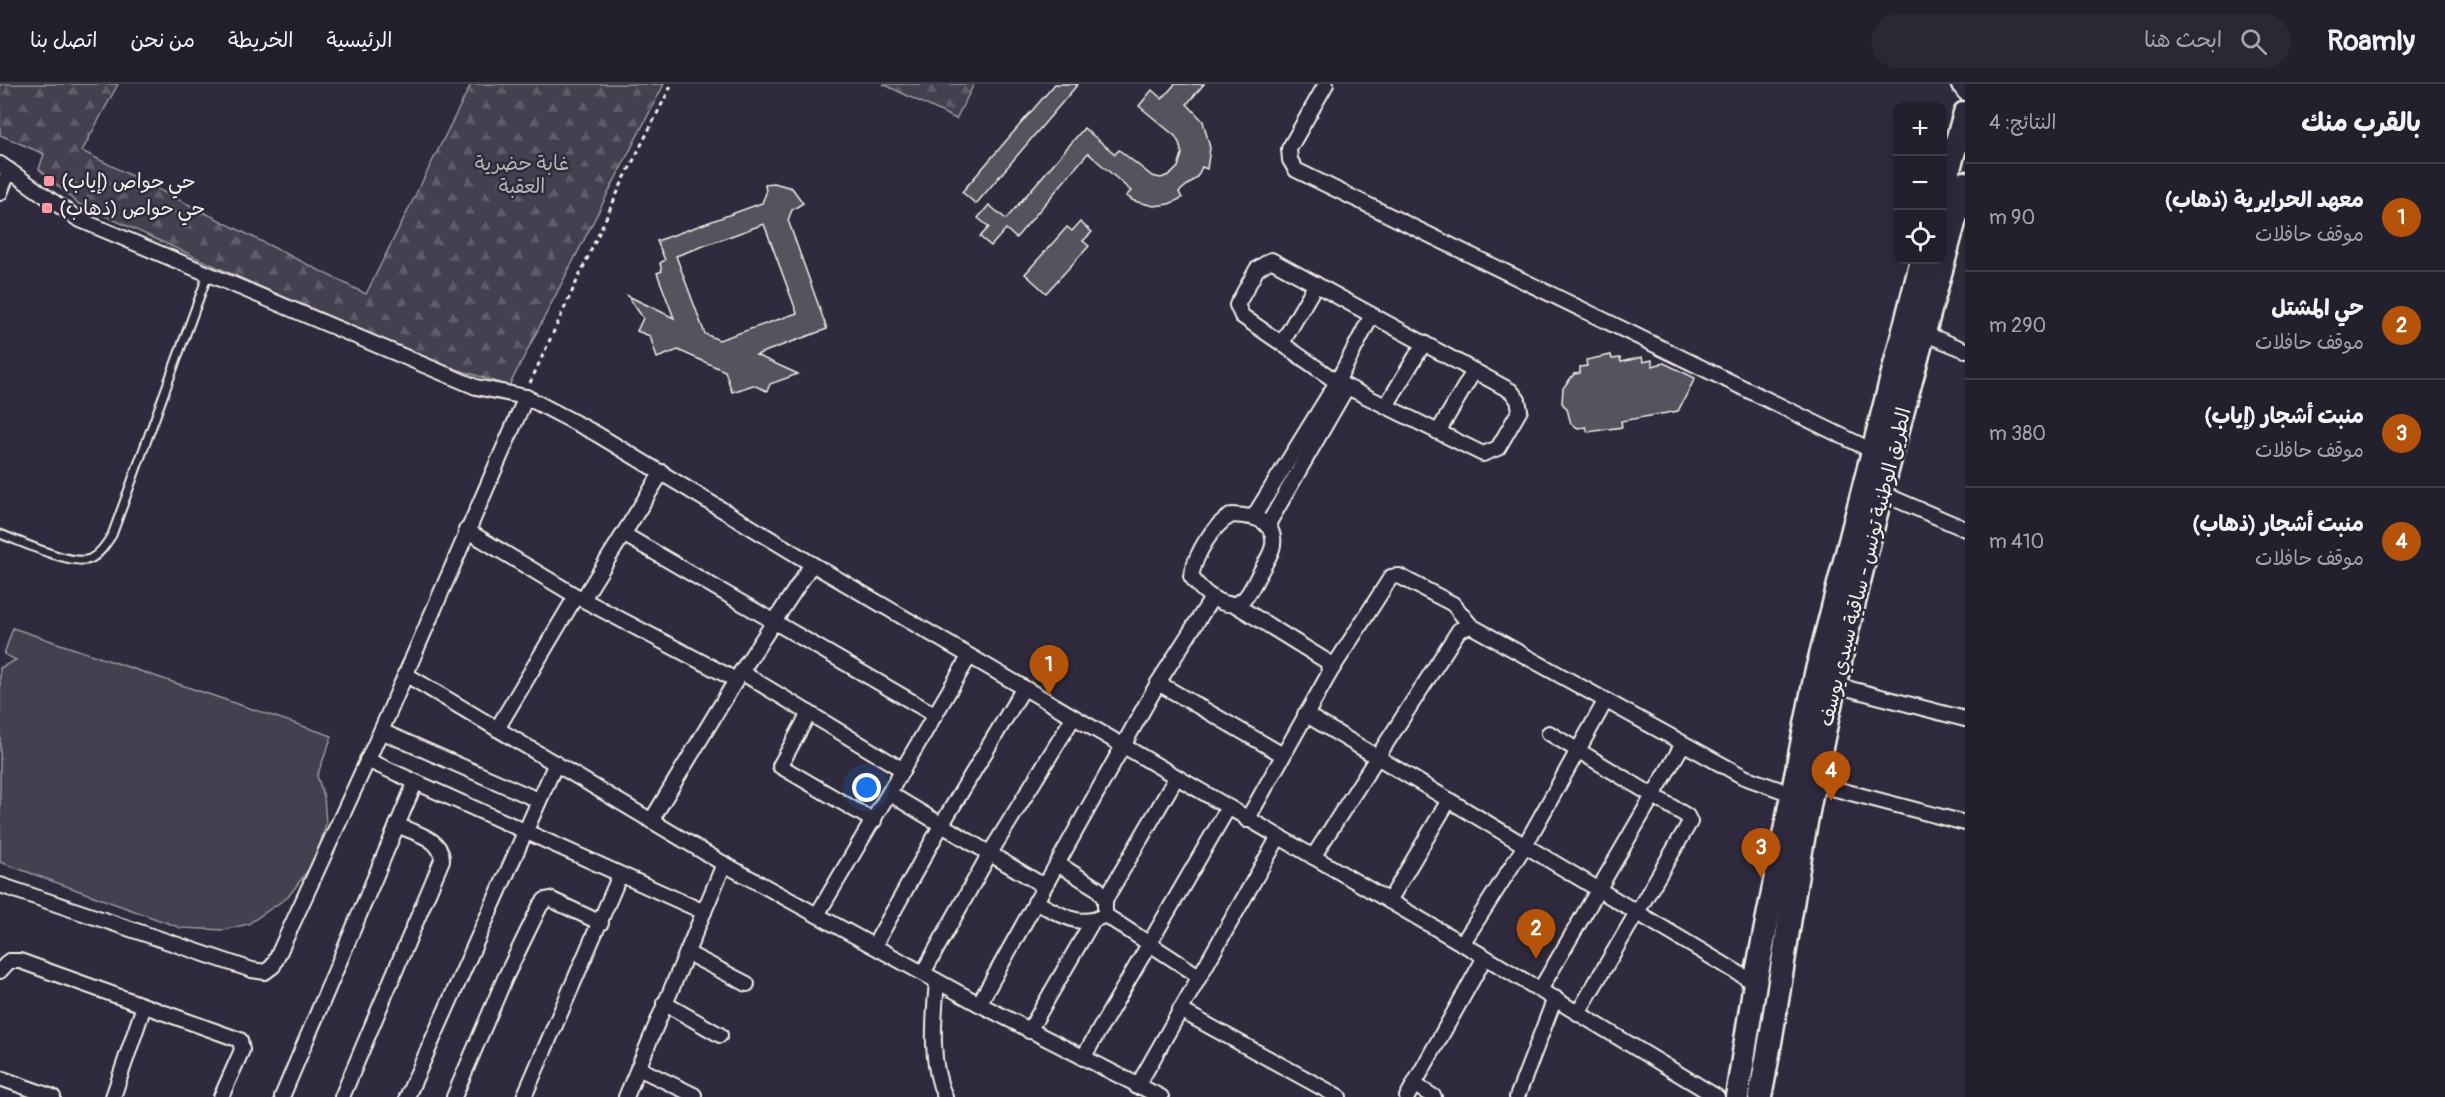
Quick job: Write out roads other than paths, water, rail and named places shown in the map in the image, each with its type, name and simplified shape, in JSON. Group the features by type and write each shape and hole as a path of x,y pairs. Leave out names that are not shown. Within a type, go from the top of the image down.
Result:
{"highway":[{"path":"1947,176 1965,113"},
{"name":"الطريق الوطنية تونس - ساقية سيدي يوسف","path":"1737,1097 1755,983 1816,674 1881,455 1960,221 1965,183"},
{"name":"الطريق الوطنية تونس - ساقية سيدي يوسف","path":"1760,1097 1813,783 1881,493 1881,455 1921,264"}],"street":[{"path":"1326,84 1289,149 1290,160 1296,170 1881,455"},
{"path":"1958,84 1965,93"},
{"path":"0,193 4,167 78,219 476,387 526,396 662,472 812,564 1555,998 1717,1097"},
{"path":"1271,260 1316,284 1511,391 1518,400 1520,410 1498,448 1483,454 1342,385 1242,316 1239,311 1237,304 1257,269 1271,260"},
{"path":"1282,343 1316,284"},
{"path":"1267,526 1342,385 1372,315"},
{"path":"1923,333 1965,350"},
{"path":"1386,406 1424,343"},
{"path":"1438,432 1474,371"},
{"path":"1254,516 1342,385"},
{"path":"0,885 252,970 265,972 275,963 381,731 466,530 526,396"},
{"path":"497,729 662,472"},
{"path":"1881,493 1965,529"},
{"path":"1234,603 1244,599 1273,550 1272,532 1254,516 1232,515 1220,521 1194,562 1191,576 1198,587 1212,598 1234,603 1315,652 1328,662 1329,674"},
{"path":"466,530 579,598 739,676 808,713 903,770"},
{"path":"623,534 935,715"},
{"path":"651,821 739,676 812,564"},
{"path":"1247,820 1329,674 1391,577 1399,576 1453,603 1471,626 1683,744 1744,777 1792,794"},
{"path":"979,1005 1158,683 1212,598"},
{"path":"1313,857 1459,630 1471,626"},
{"path":"817,915 969,657"},
{"path":"405,674 724,864 979,1005 1161,1097"},
{"path":"1158,683 1283,755"},
{"path":"1835,685 1965,719"},
{"path":"874,946 942,825 1023,689"},
{"path":"1462,944 1524,847 1606,700"},
{"path":"808,713 780,766 874,821"},
{"path":"1305,714 1755,983"},
{"path":"923,973 990,853 1073,718"},
{"path":"381,731 538,801"},
{"path":"1549,733 1687,816 1690,822 1578,1013"},
{"path":"1540,990 1683,744"},
{"path":"367,760 704,912"},
{"path":"407,1097 556,763"},
{"path":"1105,915 1105,900 1176,778"},
{"path":"282,1097 415,783"},
{"path":"1813,783 1965,824"},
{"path":"890,794 1044,886"},
{"path":"1389,901 1449,800"},
{"path":"1083,1058 1228,808"},
{"path":"342,1097 442,860 442,852 435,842 397,825"},
{"path":"1137,1086 1278,838"},
{"path":"626,1097 724,864"},
{"path":"1058,864 1098,889 1105,900"},
{"path":"524,1097 621,875"},
{"path":"454,1097 505,978 545,900 550,899 601,922"},
{"path":"1035,902 1079,922 1092,922 1105,915"},
{"path":"1105,915 1199,976"},
{"path":"1029,1030 1092,922"},
{"path":"687,953 747,984"},
{"path":"1434,1097 1411,1091 1485,957"},
{"path":"0,971 9,961 20,961 240,1040 242,1050 221,1097"},
{"path":"937,981 933,1030 940,1086 945,1097"},
{"path":"1517,1097 1555,998"},
{"path":"664,1003 720,1035"},
{"path":"113,1097 144,1006"},
{"path":"1180,1010 1339,1097"},
{"path":"638,1068 694,1095"},
{"path":"0,1078 53,1097"}],"lane":[{"path":"1,537 74,560 89,559 103,549 112,535 208,274"}],"place":[{"name":"حي حواص (إياب)","path":"49,181"},
{"name":"حي حواص (ذهاب)","path":"47,208"},
{"name":"معهد الحرايرية (ذهاب)","path":"1049,695"},
{"name":"منبت أشجار (ذهاب)","path":"1831,801"},
{"name":"منبت أشجار (إياب)","path":"1761,878"},
{"name":"حي المشتل","path":"1536,959"}],"park label":[{"name":"غابة حضرية العقبة","path":"522,174"}]}
